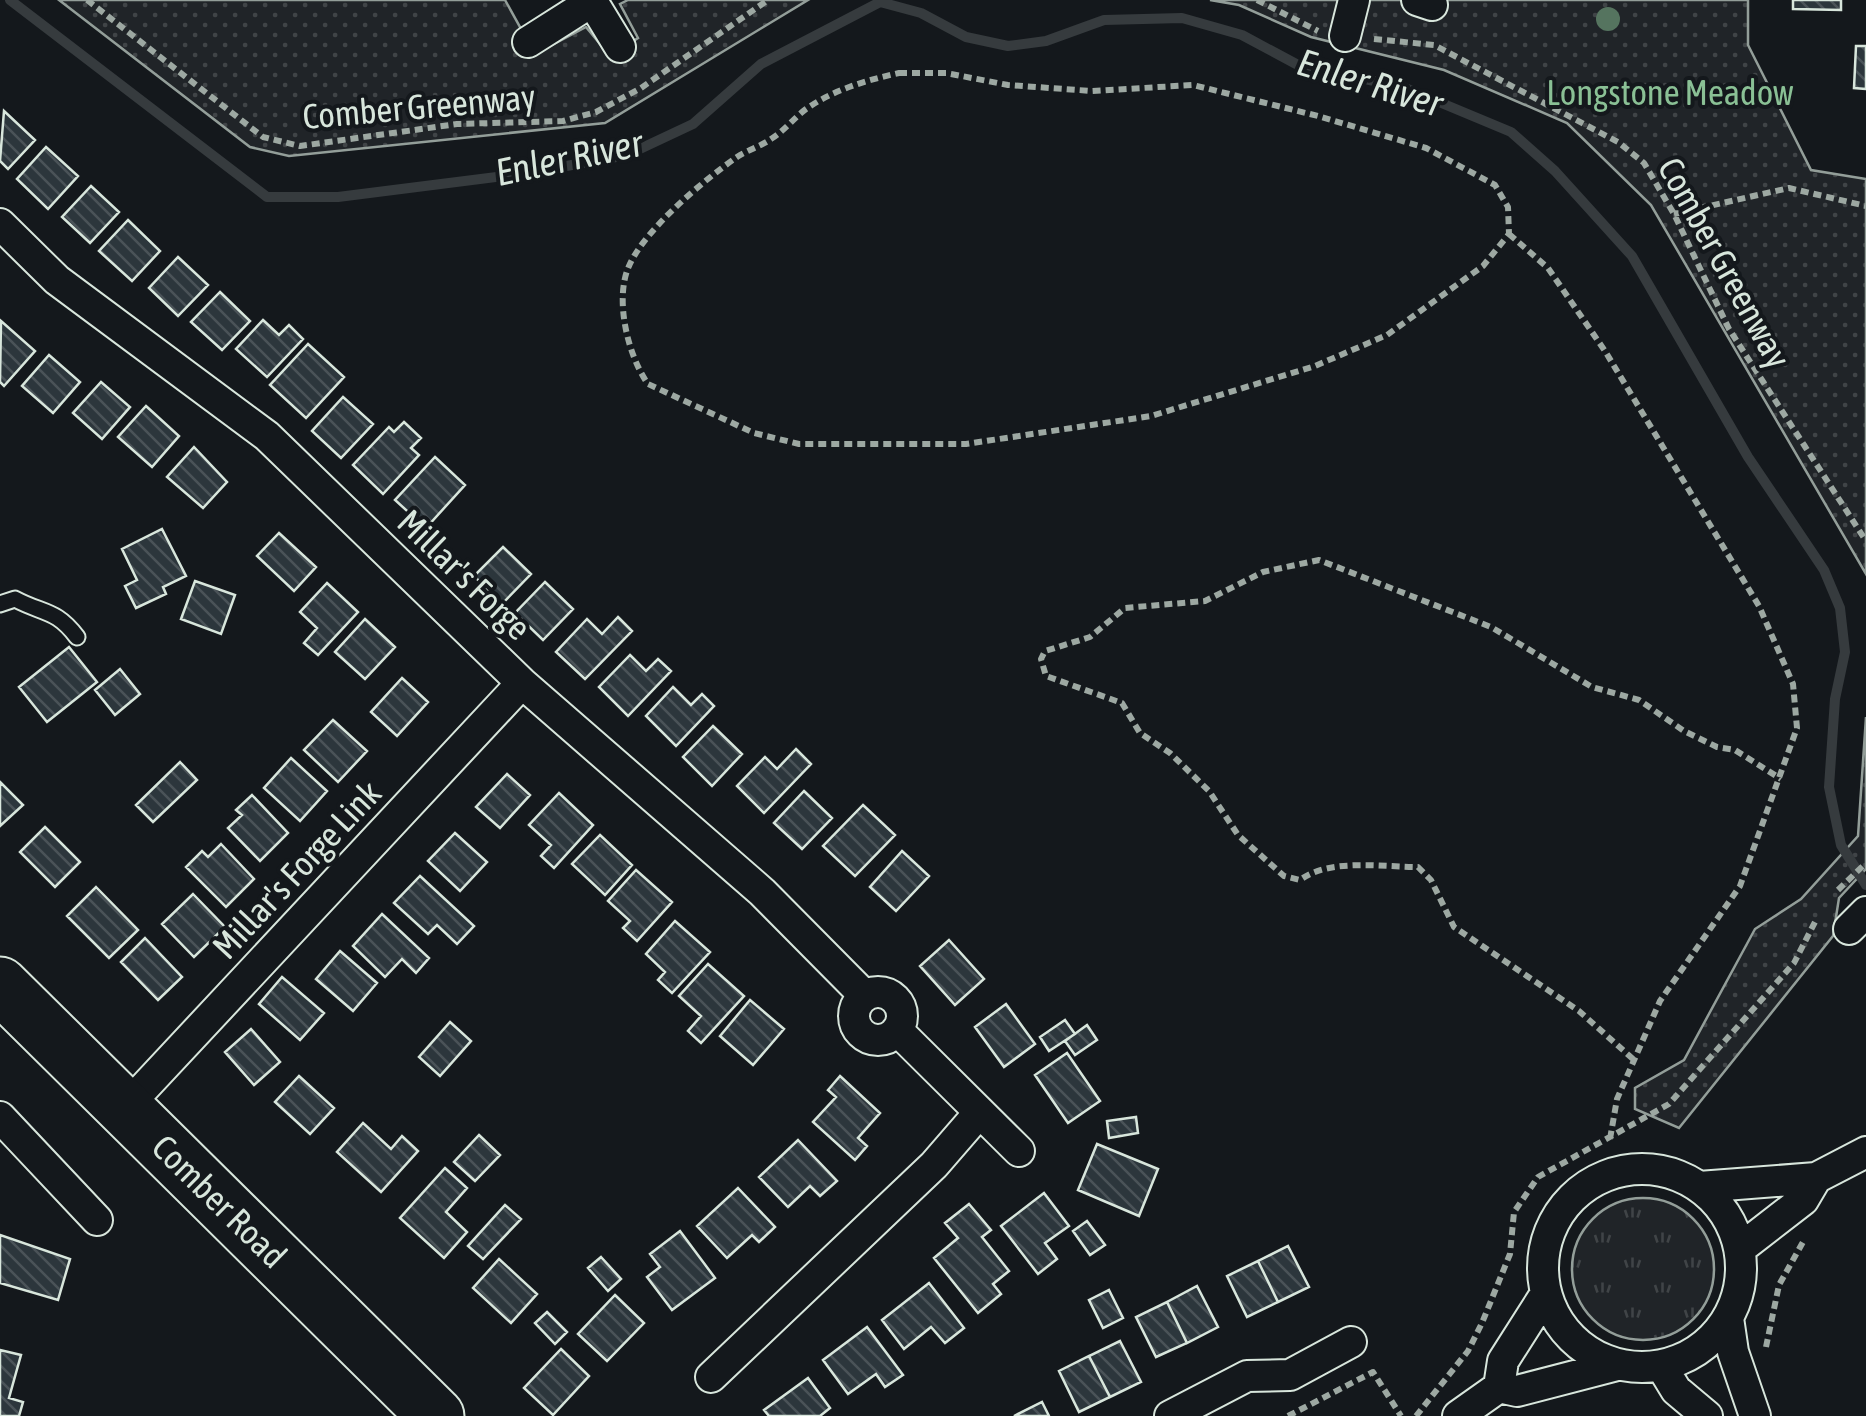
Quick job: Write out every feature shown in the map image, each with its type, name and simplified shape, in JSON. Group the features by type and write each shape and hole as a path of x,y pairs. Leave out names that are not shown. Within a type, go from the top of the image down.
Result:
{"highway":[{"name":"Comber Road","path":"0,985 436,1416"}],"street":[{"path":"1345,36 1354,0"},
{"path":"528,42 593,1 620,48"},
{"name":"Millar's Forge","path":"0,224 57,280 267,436 522,683 762,892 864,995 853,1014 861,1034 882,1040 897,1030 1019,1151"},
{"name":"Millar's Forge Link","path":"126,1107 522,683"},
{"path":"712,1378 934,1165 980,1113"},
{"path":"0,1117 12,1155 97,1220"},
{"path":"1700,1187 1816,1178 1866,1152"},
{"path":"1499,1387 1517,1391 1617,1365 1662,1367 1692,1356 1712,1340 1728,1318 1742,1282 1741,1248 1708,1192 1679,1175 1647,1168 1614,1172 1584,1185 1561,1208 1546,1238 1541,1270 1546,1295 1560,1325 1589,1354 1617,1365"},
{"path":"1741,1248 1803,1200 1816,1178"},
{"path":"1458,1416 1499,1387 1503,1361 1546,1295"},
{"path":"1728,1318 1733,1352 1755,1416"},
{"path":"1172,1415 1247,1376 1290,1375 1351,1342"},
{"path":"1662,1367 1676,1390 1707,1416"}],"lane":[{"path":"0,604 15,600 35,610 62,616 77,636"}],"path":[{"name":"Comber Greenway","path":"87,0 262,137 300,146 457,124 563,120 596,112 641,88 768,0"},
{"name":"Comber Greenway","path":"1256,0 1309,29 1434,45 1618,142 1644,163 1674,214 1729,329 1866,541"},
{"path":"1509,234 1483,266 1387,335 1316,366 1151,416 966,444 799,444 754,433 648,384 636,368 626,330 629,266 650,236 704,183 771,139 807,108 864,81 899,74 946,73 1008,85 1092,90 1193,84 1426,148 1494,185 1508,208 1509,234 1548,268 1605,352 1759,606 1793,684 1796,728 1781,780 1740,886 1660,1002 1618,1099 1610,1139"},
{"path":"1674,214 1788,188 1866,206"},
{"path":"1633,1059 1578,1011 1454,927 1431,880 1418,867 1330,868 1314,870 1300,880 1284,876 1238,835 1209,791 1170,753 1140,734 1122,703 1046,676 1041,659 1045,651 1090,636 1125,608 1206,600 1263,572 1319,560 1492,627 1592,688 1639,700 1684,731 1718,747 1735,750 1781,780"},
{"path":"1835,894 1866,863"},
{"path":"1416,1416 1468,1351 1510,1254 1514,1212 1538,1177 1669,1104 1794,963 1820,912"},
{"path":"1765,1355 1779,1285 1804,1241"},
{"path":"1288,1416 1373,1372 1401,1416"}],"green space":[{"path":"59,0 505,0 535,54 586,27 610,56 638,38 620,4 628,0 808,0 605,123 289,156 250,147"},
{"name":"Longstone Meadow","path":"1210,0 1403,0 1442,11 1447,0 1748,0 1748,45 1811,170 1866,179 1866,574 1651,205 1567,123 1444,70 1311,37 1239,5"},
{"path":"1866,717 1866,869 1839,898 1833,936 1679,1128 1635,1109 1635,1088 1684,1060 1755,929 1801,899 1858,836"},
{"path":"1643,1198 1670,1203 1693,1219 1709,1242 1714,1269 1709,1296 1693,1319 1670,1335 1643,1340 1616,1335 1593,1319 1577,1296 1572,1269 1577,1242 1593,1219 1616,1203"}],"building":[{"path":"1793,0 1841,0 1841,10 1793,9"},
{"path":"1856,46 1866,46 1866,89 1854,88"},
{"path":"4,111 35,140 8,169 0,161"},
{"path":"46,147 78,176 48,209 17,179"},
{"path":"91,186 119,212 90,243 62,217"},
{"path":"128,220 160,251 132,281 99,251"},
{"path":"178,257 208,285 178,316 149,288"},
{"path":"220,292 250,321 222,350 191,322"},
{"path":"263,320 279,335 289,325 303,339 267,377 236,349"},
{"path":"1,321 35,351 4,386 0,382"},
{"path":"308,344 344,377 306,418 270,385"},
{"path":"49,355 80,382 53,413 22,386"},
{"path":"101,382 130,407 102,439 73,413"},
{"path":"343,397 373,424 341,458 312,431"},
{"path":"146,406 179,436 152,467 118,437"},
{"path":"404,422 421,438 411,448 419,455 383,494 353,465 389,427 394,432"},
{"path":"194,447 227,482 203,508 167,477"},
{"path":"435,457 465,485 426,528 395,500"},
{"path":"162,529 186,576 163,587 166,594 136,608 125,586 137,580 122,549"},
{"path":"279,533 316,567 294,591 257,556"},
{"path":"503,547 531,574 502,604 474,576"},
{"path":"195,581 235,595 221,634 181,619"},
{"path":"545,582 573,609 543,640 515,613"},
{"path":"327,583 358,612 318,655 304,643 317,628 300,612"},
{"path":"618,617 632,631 585,679 556,652 587,619 602,634"},
{"path":"365,619 395,647 365,679 335,652"},
{"path":"69,647 97,682 47,722 19,687"},
{"path":"630,655 646,671 658,659 671,671 628,716 599,687"},
{"path":"120,669 140,694 115,715 95,690"},
{"path":"402,678 428,702 397,736 371,712"},
{"path":"673,687 691,705 702,694 714,706 676,746 646,716"},
{"path":"333,720 367,751 338,782 304,750"},
{"path":"713,726 742,754 712,786 683,757"},
{"path":"796,749 811,764 764,813 737,786 765,757 777,769"},
{"path":"291,758 327,791 300,821 264,788"},
{"path":"180,762 197,780 153,822 136,805"},
{"path":"507,774 530,795 500,828 476,807"},
{"path":"0,782 23,805 0,826"},
{"path":"804,791 832,818 802,849 774,823"},
{"path":"559,793 593,825 554,868 541,856 551,845 529,825"},
{"path":"252,795 288,833 260,861 228,828 242,815 236,810"},
{"path":"863,805 895,835 855,876 823,846"},
{"path":"45,827 80,862 55,887 20,852"},
{"path":"455,833 487,862 460,891 428,861"},
{"path":"600,835 632,865 605,895 572,864"},
{"path":"221,844 254,879 226,907 186,867 202,851 208,857"},
{"path":"902,851 929,876 896,911 870,887"},
{"path":"636,870 672,902 637,941 623,928 630,921 608,901"},
{"path":"420,876 474,926 457,944 437,925 428,934 394,903"},
{"path":"96,887 138,930 109,958 67,916"},
{"path":"193,894 225,927 194,957 162,924"},
{"path":"382,914 429,958 416,973 402,959 385,977 353,946"},
{"path":"675,921 710,952 672,993 658,980 665,972 646,954"},
{"path":"145,938 182,977 158,1000 121,962"},
{"path":"949,940 984,979 955,1005 920,966"},
{"path":"340,951 377,983 353,1011 316,979"},
{"path":"708,964 744,996 701,1043 688,1031 701,1016 679,996"},
{"path":"282,977 324,1013 300,1040 259,1004"},
{"path":"750,1000 784,1029 753,1065 720,1036"},
{"path":"1006,1004 1035,1044 1004,1067 975,1027"},
{"path":"1065,1020 1075,1034 1049,1051 1040,1037"},
{"path":"450,1022 471,1041 440,1076 419,1057"},
{"path":"1087,1025 1097,1040 1075,1055 1065,1041"},
{"path":"251,1029 280,1062 254,1085 225,1052"},
{"path":"1067,1053 1100,1101 1068,1123 1035,1075"},
{"path":"299,1076 334,1108 310,1134 275,1102"},
{"path":"840,1076 880,1113 858,1138 867,1146 855,1160 813,1122 836,1097 828,1090"},
{"path":"1136,1117 1138,1133 1109,1138 1107,1121"},
{"path":"363,1123 391,1149 402,1136 418,1151 381,1192 337,1152"},
{"path":"479,1135 500,1155 475,1181 454,1162"},
{"path":"798,1140 837,1181 820,1196 810,1186 788,1207 759,1177"},
{"path":"1097,1144 1158,1169 1139,1216 1078,1190"},
{"path":"445,1168 467,1188 446,1212 467,1232 444,1258 400,1218"},
{"path":"738,1188 775,1227 759,1242 752,1235 727,1258 697,1226"},
{"path":"1044,1193 1069,1226 1045,1243 1057,1259 1038,1274 1001,1226"},
{"path":"969,1204 991,1230 982,1237 1009,1271 993,1284 1001,1294 978,1313 934,1258 958,1238 945,1223"},
{"path":"505,1205 521,1219 483,1259 468,1246"},
{"path":"1087,1221 1105,1245 1090,1255 1073,1231"},
{"path":"680,1231 715,1278 672,1310 647,1277 660,1267 650,1254"},
{"path":"0,1235 70,1259 58,1300 0,1283"},
{"path":"1288,1246 1309,1287 1278,1302 1258,1261"},
{"path":"601,1257 621,1279 608,1291 588,1268"},
{"path":"499,1259 537,1294 511,1323 473,1288"},
{"path":"1258,1261 1278,1302 1247,1317 1227,1276"},
{"path":"929,1283 964,1328 945,1343 931,1327 904,1349 882,1320"},
{"path":"1197,1286 1218,1327 1187,1343 1167,1302"},
{"path":"1109,1290 1123,1318 1103,1328 1089,1300"},
{"path":"615,1295 644,1323 607,1361 578,1334"},
{"path":"1167,1302 1187,1343 1156,1357 1136,1317"},
{"path":"547,1312 567,1332 555,1344 535,1323"},
{"path":"867,1327 903,1375 885,1387 876,1374 848,1394 823,1360"},
{"path":"1120,1341 1141,1382 1110,1397 1089,1356"},
{"path":"561,1349 589,1376 553,1415 524,1388"},
{"path":"0,1350 21,1355 9,1398 23,1402 19,1416 0,1416"},
{"path":"1089,1356 1110,1397 1079,1412 1059,1371"},
{"path":"808,1378 830,1408 820,1416 769,1416 764,1410"},
{"path":"1042,1402 1049,1416 1014,1416"}],"waterway":[{"name":"Enler River","path":"10,0 267,197 338,197 528,173 627,155 693,124 761,64 880,2 921,13 966,37 1008,46 1046,41 1104,20 1182,18 1242,35 1298,65 1403,87 1511,132 1555,171 1632,256 1748,457 1824,570 1840,608 1845,652 1835,699 1829,787 1841,845 1866,885"}]}
